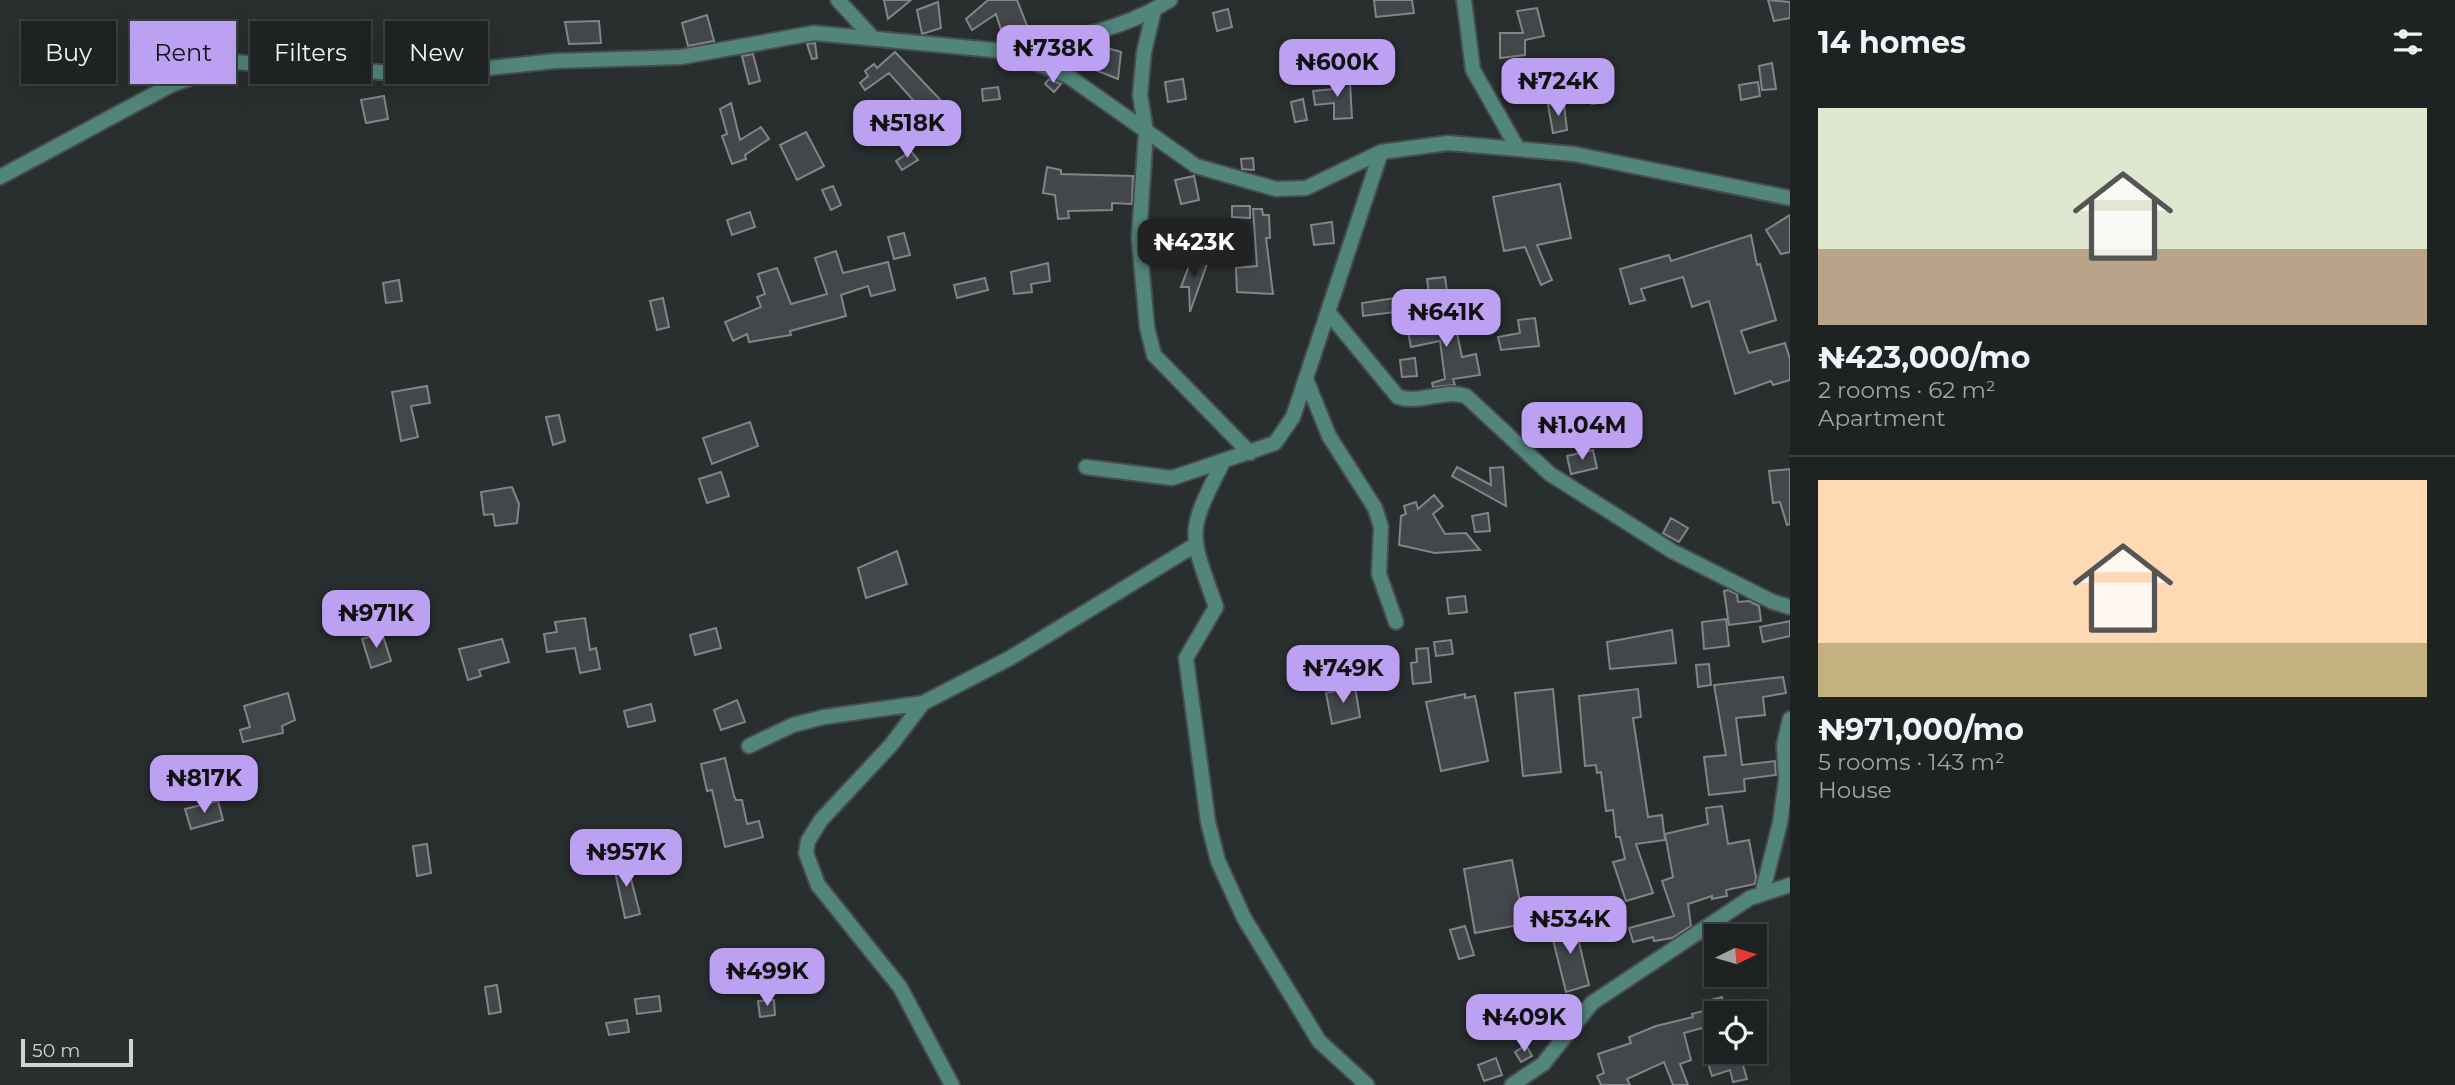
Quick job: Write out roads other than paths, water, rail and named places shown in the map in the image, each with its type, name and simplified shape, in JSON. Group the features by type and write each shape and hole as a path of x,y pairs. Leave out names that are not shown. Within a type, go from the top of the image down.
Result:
{"street":[{"path":"838,0 872,37"},
{"path":"0,177 169,86 233,62 424,75 555,61 681,57 814,33 872,37 895,43 1004,51 1086,36 1154,10 1170,0"},
{"path":"1464,0 1474,70 1518,149"},
{"path":"1154,10 1141,74 1140,95 1146,131 1139,238 1147,327 1154,355 1250,453"},
{"path":"1004,51 1068,76 1196,166 1276,189 1306,188 1381,152 1448,144 1574,154 1790,198"},
{"path":"1086,467 1172,478 1275,443 1293,417 1381,152"},
{"path":"1328,312 1398,397 1411,400 1453,391 1466,396 1550,474 1672,551 1773,602 1790,607"},
{"path":"1306,379 1329,436 1375,509 1381,527 1379,574 1396,622"},
{"path":"1223,462 1197,512 1192,536 1216,607 1186,658 1208,822 1219,862 1244,918 1319,1041 1367,1085"},
{"path":"749,746 793,725 824,717 923,703 1010,658 1195,545"},
{"path":"923,703 891,745 821,820 807,841 806,853 818,885 900,987 952,1085"},
{"path":"1762,894 1780,824 1786,780 1784,745 1790,719"},
{"path":"1512,1085 1543,1064 1592,1003 1750,898 1790,886"}]}
